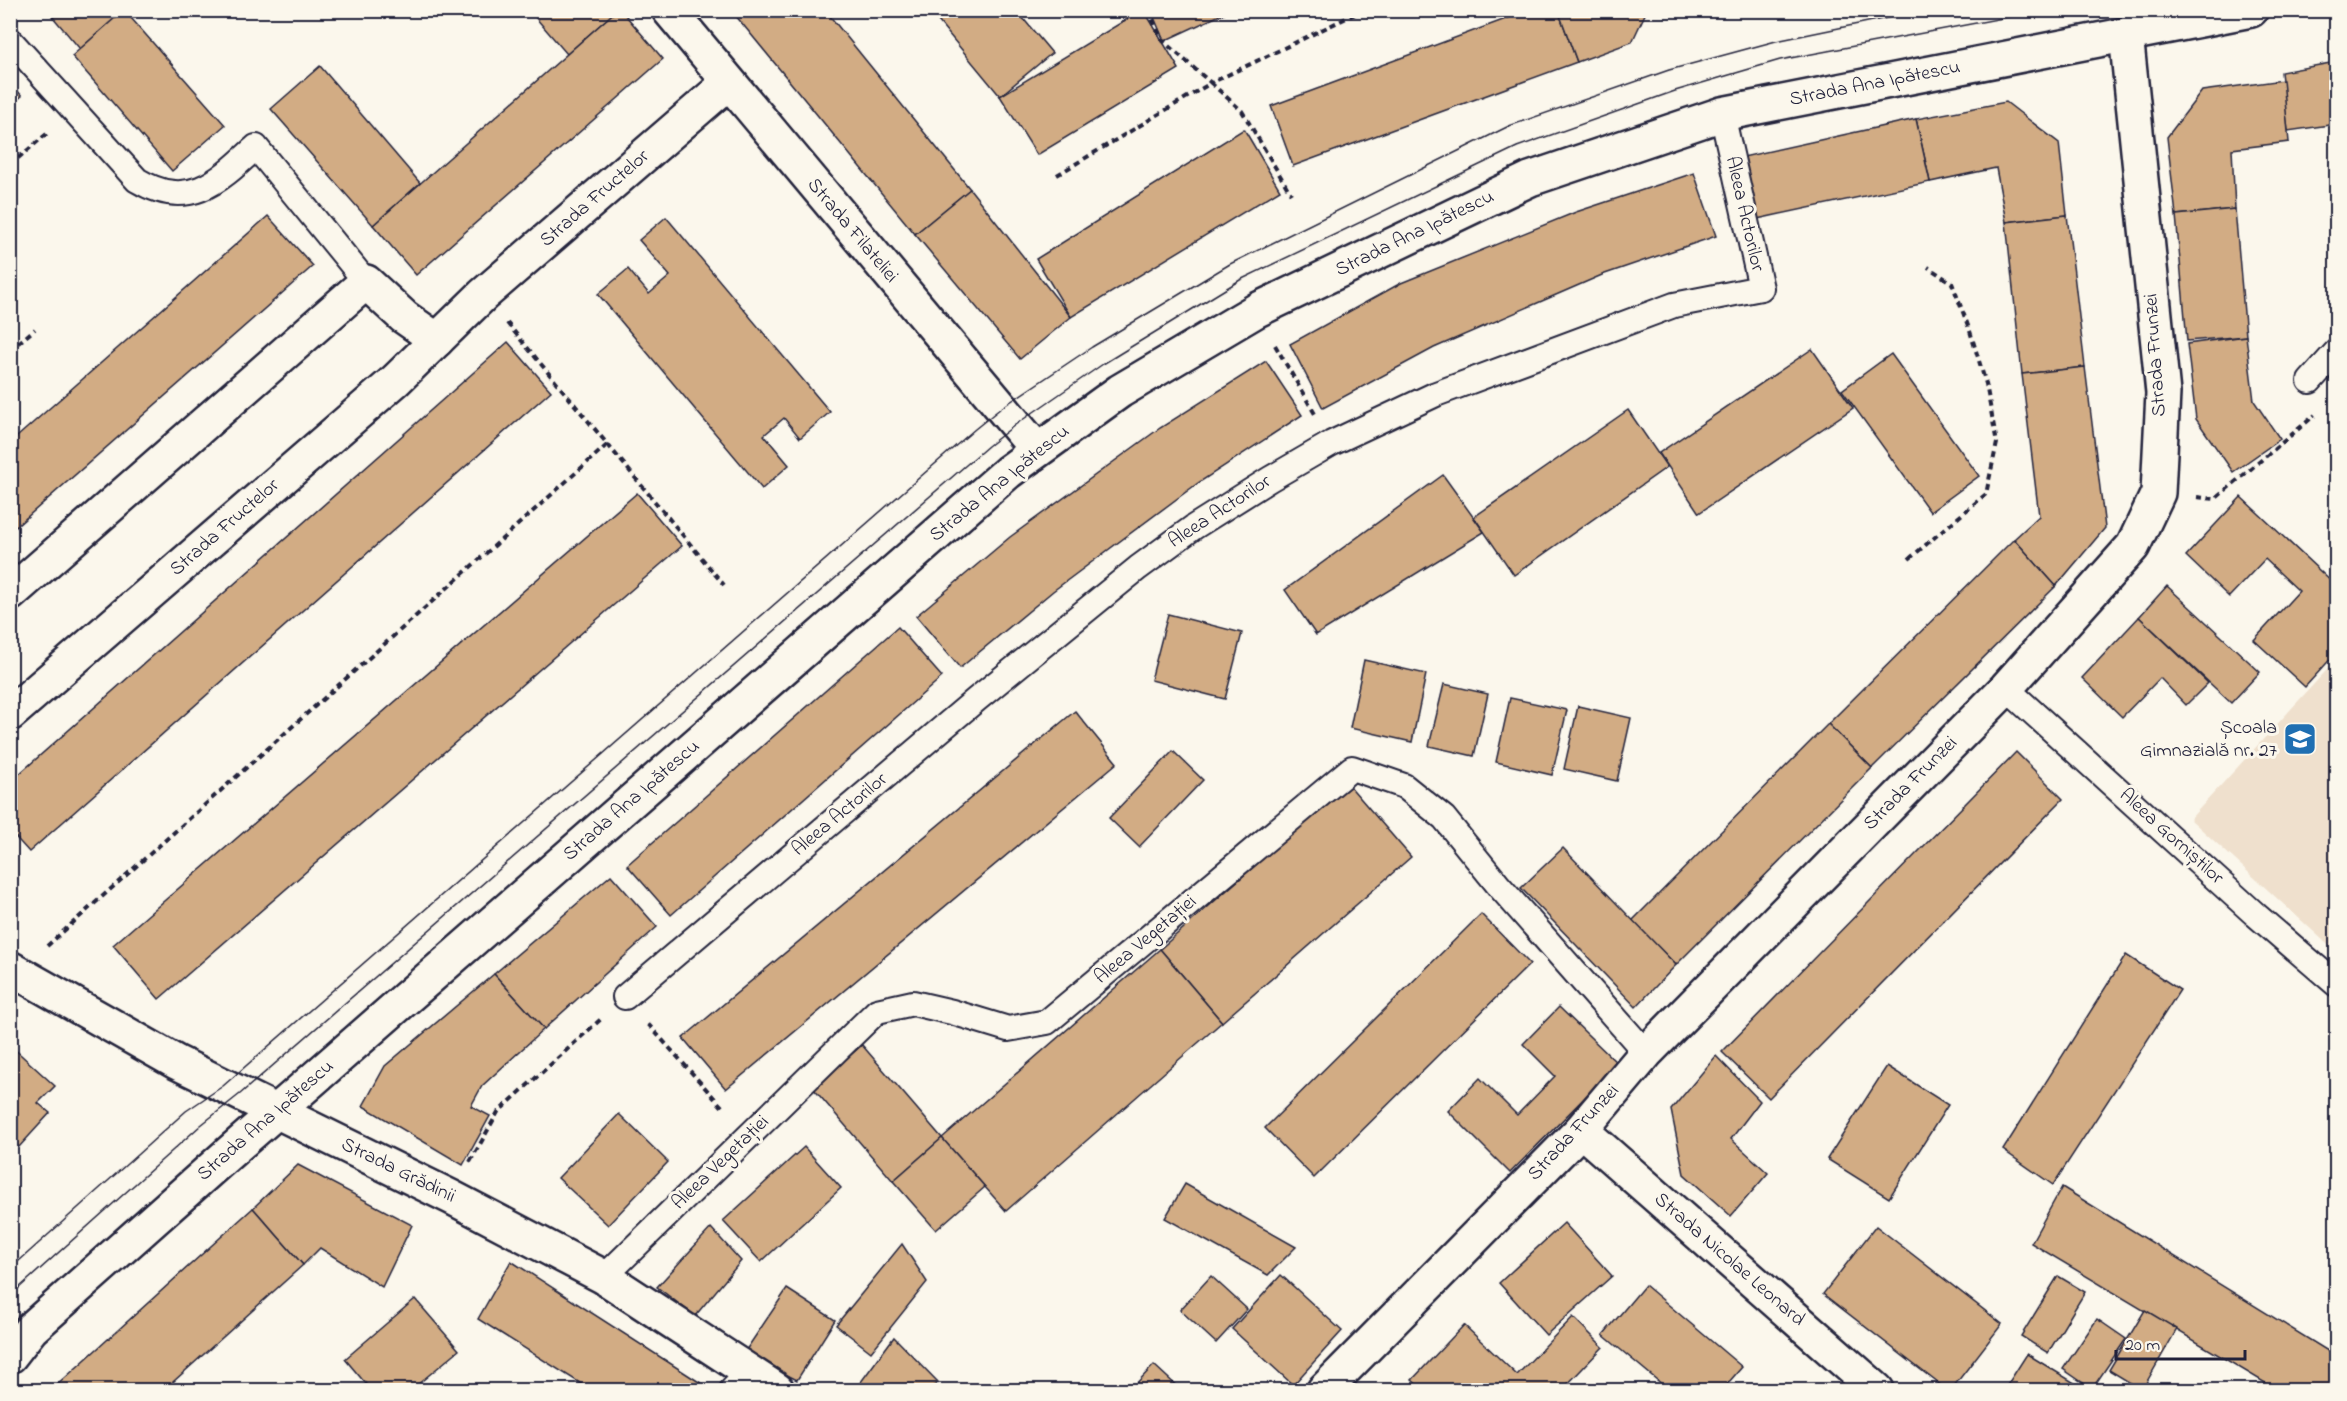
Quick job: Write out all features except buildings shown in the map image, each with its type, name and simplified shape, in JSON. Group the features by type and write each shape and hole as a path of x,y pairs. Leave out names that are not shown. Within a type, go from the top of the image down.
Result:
{"street":[{"name":"Strada Filateliei","path":"669,10 1037,450"},
{"name":"Strada Ana Ipătescu","path":"10,1356 32,1329 1008,472 1120,392 1257,310 1530,179 1722,114 2252,10"},
{"name":"Strada Frunzei","path":"1324,1390 1581,1130 1646,1053 2007,688 2133,546 2158,493 2163,393 2126,34"},
{"name":"Strada Fructelor","path":"10,714 396,380 483,295 729,83"},
{"path":"10,594 366,282 404,317 437,340"},
{"name":"Strada Grădinii","path":"13,973 176,1062 451,1197 604,1277 740,1381 777,1390"},
{"name":"Strada Nicolae Leonard","path":"1581,1130 1877,1390"}],"lane":[{"path":"10,40 138,180 154,190 170,193 197,191 222,179 256,147 366,282"},
{"name":"Aleea Actorilor","path":"625,997 977,699 1138,568 1194,526 1332,443 1436,394 1674,305 1761,288 1722,114"},
{"path":"2310,381 2337,352"},
{"name":"Aleea Gorniștilor","path":"2007,688 2256,915 2337,984"},
{"name":"Aleea Vegetației","path":"604,1277 877,1011 913,1003 1008,1029 1047,1022 1352,768 1404,786 1444,818 1499,886 1646,1053"}],"path":[{"path":"1148,10 1163,41 1242,111 1291,194"},
{"path":"1057,175 1211,83 1363,10"},
{"path":"10,165 74,110"},
{"path":"1909,559 1986,494 1997,443 1986,384 1952,283 1928,267"},
{"path":"483,295 724,585"},
{"path":"10,350 35,329"},
{"path":"1275,345 1332,443"},
{"path":"2158,493 2215,500 2330,403 2310,381"},
{"path":"13,973 608,444"},
{"path":"451,1197 498,1112 625,997 748,1136"}],"shaded area":[{"name":"Școala Gimnazială nr. 27","path":"2336,660 2336,952 2190,819"}],"tram line":[{"path":"10,1269 186,1111 223,1086 975,429 1001,408 1092,347 1230,264 1509,126 1669,70 1776,41 1926,10"},
{"path":"10,1296 201,1125 240,1094 988,446 1103,364 1240,280 1517,147 1675,91 1780,60 2045,10"}],"place":[{"name":"Școala Gimnazială nr. 27","path":"2300,739"}]}
